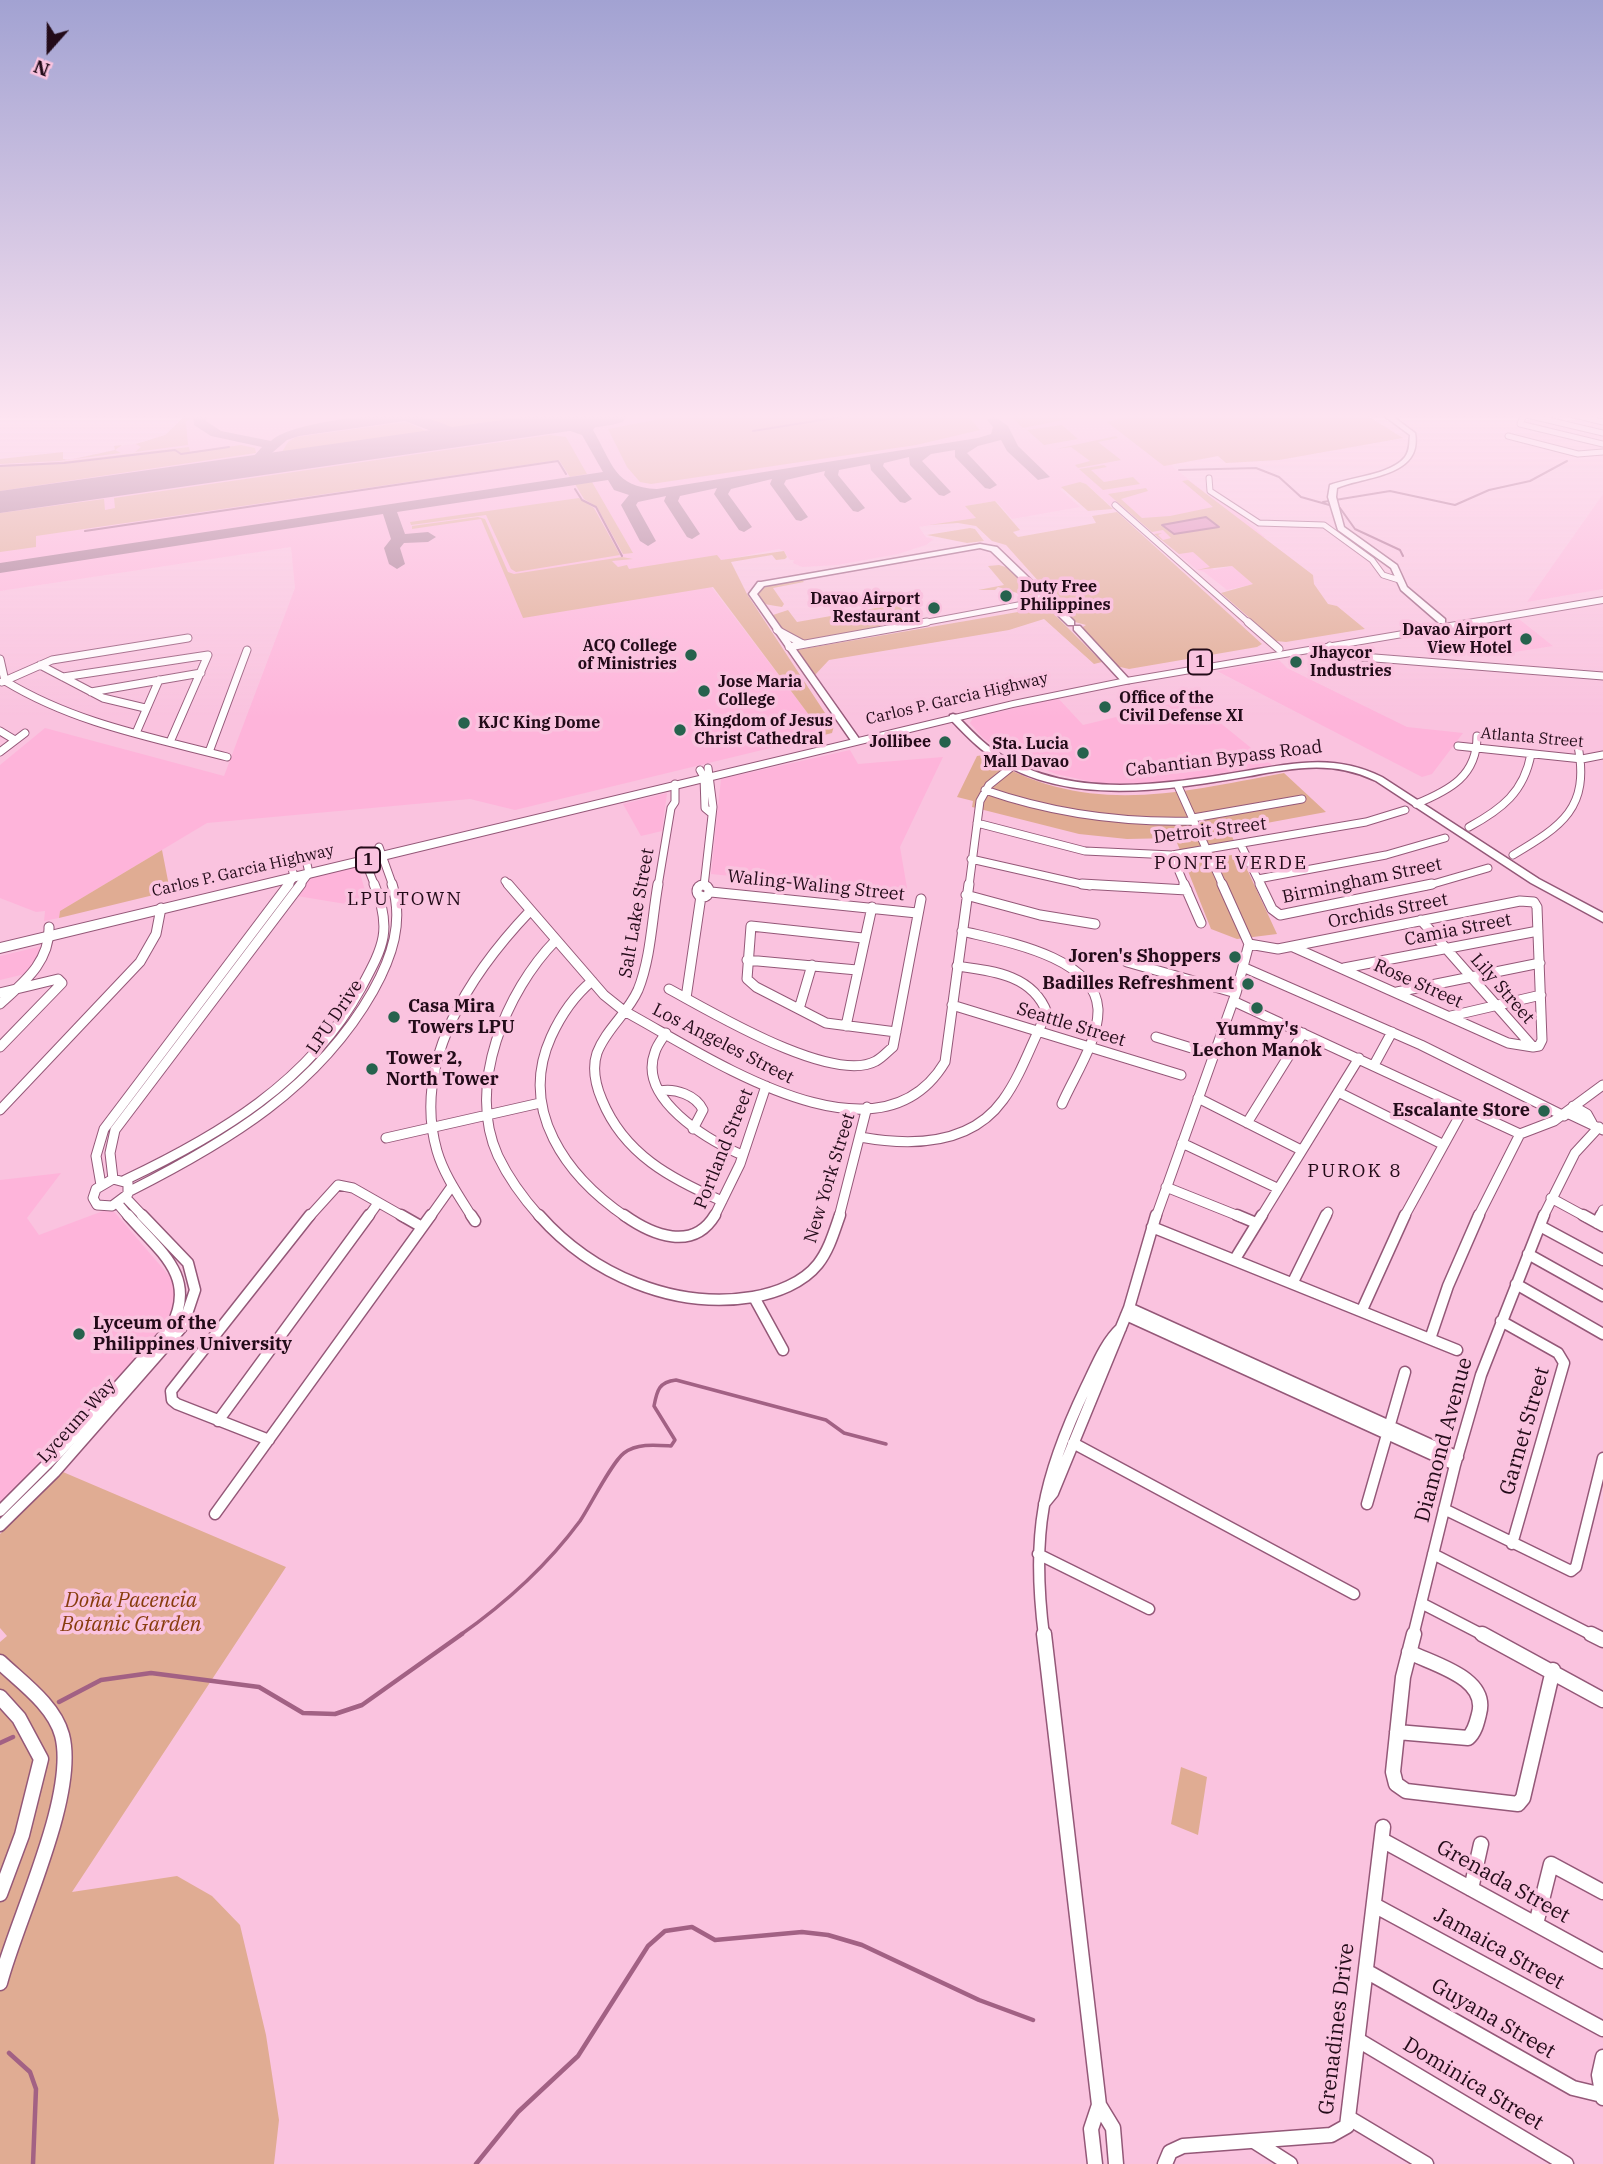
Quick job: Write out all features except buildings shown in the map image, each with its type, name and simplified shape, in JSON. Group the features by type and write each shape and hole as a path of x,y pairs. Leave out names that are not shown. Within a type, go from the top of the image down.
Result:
{"highway":[{"name":"Carlos P. Garcia Highway","path":"1279,652 1331,646 1442,621 1481,618 1603,594"},
{"name":"Carlos P. Garcia Highway","path":"380,852 853,737 1123,678 1374,635 1603,600"},
{"name":"Carlos P. Garcia Highway","path":"853,737 1123,678"},
{"name":"Carlos P. Garcia Highway","path":"0,948 50,931 672,785 706,773"},
{"name":"Carlos P. Garcia Highway","path":"0,939 161,908 200,895"}],"main road":[{"path":"1336,516 1343,531 1394,567 1407,592 1442,621"},
{"path":"789,647 754,596 754,589 763,584 925,556"},
{"path":"1039,593 1074,625 1123,678"},
{"name":"Cabantian Bypass Road","path":"953,717 977,742 1014,765 1053,779 1097,788 1131,791 1178,786 1313,763 1333,762 1369,773 1535,881 1603,918"}],"street":[{"path":"1127,516 1279,652"},
{"path":"1248,516 1255,522 1269,525 1324,525 1371,560 1383,575 1399,580"},
{"path":"853,737 789,647 1031,603 1039,593 992,548 981,547 925,556"},
{"path":"922,623 1051,602"},
{"path":"775,629 803,644"},
{"path":"3,682 40,665 188,638"},
{"path":"1331,646 1341,653 1362,657 1603,676"},
{"path":"209,752 247,650"},
{"path":"63,677 208,655 170,742"},
{"path":"0,659 3,682"},
{"path":"40,665 109,701 145,708"},
{"path":"91,692 201,673"},
{"path":"136,733 159,680"},
{"path":"3,682 63,713 227,757"},
{"path":"0,731 15,740"},
{"path":"0,752 25,733"},
{"path":"1416,804 1441,794 1465,779 1475,764 1479,748 1477,736"},
{"name":"Atlanta Street","path":"1458,746 1582,759 1603,755"},
{"path":"1513,855 1553,831 1567,818 1581,793 1582,759 1578,746"},
{"path":"1469,827 1515,798 1525,782 1531,754"},
{"path":"985,790 1014,765"},
{"path":"687,998 701,896 696,890 707,889 711,813 705,808 706,773"},
{"name":"Salt Lake Street","path":"672,785 671,808 641,981 624,1012 608,1033 596,1059 597,1087 604,1106 633,1150 659,1170 722,1201"},
{"path":"1043,1505 1053,1493 1128,1311 1152,1227 1245,968 1249,944 1178,786"},
{"path":"985,790 1031,806 1088,819 1143,823 1194,819 1302,799"},
{"name":"Los Angeles Street","path":"505,881 592,981 624,1012 766,1086 816,1102 867,1107 914,1099 933,1085 945,1062 971,859 980,802 985,790"},
{"name":"Detroit Street","path":"977,823 1085,850 1173,857 1243,848 1366,822 1405,810"},
{"path":"1258,879 1386,855 1445,838"},
{"name":"Birmingham Street","path":"1243,848 1273,912 1283,915 1422,887 1488,868"},
{"name":"LPU Drive","path":"124,1198 227,1140 312,1076 344,1038 383,972 394,943 397,909 380,852"},
{"name":"LPU Drive","path":"125,1180 181,1154 228,1126 299,1071 333,1034 363,987 386,934 383,911 363,856"},
{"path":"1173,857 1201,923"},
{"path":"971,859 1095,887 1187,890"},
{"path":"113,1179 110,1153 116,1130 284,906 308,869"},
{"path":"101,1185 96,1156 104,1129 273,905 293,872"},
{"name":"Waling-Waling Street","path":"707,889 917,913"},
{"path":"967,895 1040,915 1095,924"},
{"path":"669,989 795,1053 824,1062 853,1066 874,1063 888,1055 896,1032 920,899"},
{"name":"Orchids Street","path":"1249,944 1272,950 1520,901 1534,902 1537,905 1538,930"},
{"path":"273,905 284,906"},
{"path":"846,1026 863,938 872,907"},
{"path":"0,1110 139,962 156,934 161,908"},
{"path":"475,1221 452,1186 439,1159 433,1126 438,1064 457,1005 493,951 530,911"},
{"name":"Lily Street","path":"1421,920 1533,1047"},
{"path":"863,938 756,926 748,930 746,974 749,982 826,1023 896,1032"},
{"path":"962,930 1049,955 1076,971 1097,997 1098,1009 1086,1046 1062,1104"},
{"path":"1533,1047 1541,1041 1538,930"},
{"name":"Camia Street","path":"1343,968 1538,930"},
{"path":"0,1004 44,959 50,931"},
{"name":"New York Street","path":"556,940 521,988 503,1023 490,1063 487,1114 497,1151 510,1179 529,1206 559,1236 625,1278 663,1296 700,1304 755,1299 798,1280 819,1262 833,1234 867,1107"},
{"name":"Rose Street","path":"1291,946 1514,1045 1533,1047"},
{"path":"747,960 858,970"},
{"path":"1128,962 1235,997 1520,1134 1540,1131 1603,1085"},
{"path":"1396,992 1540,963"},
{"path":"800,1009 813,965"},
{"path":"860,1137 900,1143 923,1142 958,1134 978,1123 1003,1100 1047,1013 1045,1002 1036,991 1012,978 957,966"},
{"path":"1245,968 1598,1127"},
{"path":"0,993 58,979 62,983 0,1047"},
{"name":"Portland Street","path":"592,981 579,991 566,1009 546,1047 541,1066 540,1103 549,1131 575,1173 622,1214 654,1233 681,1239 707,1226 722,1201 742,1155 766,1086"},
{"path":"1451,1016 1541,995"},
{"name":"Seattle Street","path":"952,1005 1181,1075"},
{"path":"1247,1123 1303,1032"},
{"path":"1374,1065 1392,1032"},
{"path":"667,1033 657,1044 650,1067 660,1091 675,1113 693,1129 719,1146 742,1155"},
{"path":"1156,1037 1214,1055"},
{"path":"1235,1259 1359,1058"},
{"path":"660,1091 672,1089 699,1102 703,1110 693,1129"},
{"path":"1338,1091 1442,1144"},
{"path":"1198,1098 1301,1150"},
{"path":"386,1138 540,1103"},
{"path":"1362,1310 1393,1237 1464,1108"},
{"name":"Diamond Avenue","path":"1553,1670 1523,1798 1518,1804 1406,1791 1396,1784 1392,1777 1409,1652 1457,1461 1501,1321 1551,1198 1575,1153 1598,1127"},
{"path":"1430,1339 1449,1279 1468,1234 1520,1134"},
{"path":"1182,1143 1277,1188"},
{"path":"113,1179 125,1180 124,1198 101,1207 94,1202 93,1194 101,1185 113,1179"},
{"path":"269,1440 172,1400 175,1385 326,1193 338,1185 345,1185 422,1227"},
{"path":"215,1514 452,1186"},
{"path":"1166,1187 1256,1223"},
{"name":"Lyceum Way","path":"0,1511 91,1418 171,1327 180,1310 182,1284 177,1272 124,1198"},
{"name":"Lyceum Way","path":"0,1526 55,1472 151,1366 183,1325 192,1306 195,1290 188,1263 124,1198"},
{"path":"1551,1198 1600,1224 1603,1210"},
{"path":"218,1421 378,1203"},
{"path":"1293,1282 1328,1212"},
{"path":"1540,1226 1603,1260"},
{"path":"1152,1227 1457,1350"},
{"path":"1528,1254 1603,1296"},
{"path":"1516,1284 1603,1334"},
{"path":"755,1299 783,1350"},
{"path":"1128,1311 1457,1461"},
{"name":"Garnet Street","path":"1501,1321 1558,1353 1564,1363 1512,1544"},
{"path":"1095,2164 1091,2129 1099,2105 1038,1553 1045,1489 1110,1338 1121,1328"},
{"path":"1367,1504 1405,1372"},
{"path":"1073,1443 1354,1594"},
{"path":"1444,1509 1562,1569 1573,1570 1603,1458"},
{"path":"1038,1553 1149,1609"},
{"path":"1433,1554 1603,1640"},
{"path":"1421,1603 1553,1670 1603,1700"},
{"path":"1397,1731 1468,1738 1472,1735 1482,1698 1481,1691 1473,1684 1409,1652"},
{"path":"0,1662 46,1708 62,1734 65,1753 56,1810 12,1937 0,1983"},
{"path":"0,1697 19,1718 41,1759 40,1773 22,1835 0,1894"},
{"name":"Grenada Street","path":"1383,1834 1471,1889 1603,1961"},
{"name":"Grenadines Drive","path":"1166,2164 1170,2152 1183,2146 1337,2134 1343,2131 1349,2118 1383,1834"},
{"path":"1471,1889 1482,1844"},
{"path":"1536,1924 1551,1864 1603,1892"},
{"name":"Jamaica Street","path":"1374,1905 1603,2029"},
{"name":"Guyana Street","path":"1366,1970 1573,2088 1602,2096"},
{"name":"Dominica Street","path":"1358,2040 1566,2164"},
{"path":"1602,2096 1599,2075 1603,2057"},
{"path":"1099,2105 1113,2128 1116,2164"},
{"path":"1349,2118 1426,2164"},
{"path":"1254,2141 1290,2164"}],"shaded area":[{"path":"0,516 977,518 919,527 926,537 934,539 926,545 898,554 837,565 802,567 793,563 794,560 790,560 784,551 779,549 718,561 711,586 824,735 515,810 470,799 207,823 60,911 59,918 44,921 45,911 36,912 0,898 0,765 45,728 224,776 295,588 291,547 0,591"},
{"path":"1133,516 1241,516 1265,537 1194,552 1214,570 1232,566 1254,584 1227,590 1204,572 1197,570"},
{"path":"1588,516 1603,516 1603,589 1527,602"},
{"path":"1206,517 1219,527 1174,534 1162,525"},
{"path":"1519,619 1553,646 1489,656 1458,629"},
{"path":"1279,660 1287,668 1407,727 1463,733 1432,774 1422,777 1217,671"},
{"path":"1058,698 1083,725 1191,699 1272,765 1155,784 1097,783 1056,774 1014,758 983,738 970,723 973,718"},
{"path":"850,750 858,764 943,757 900,847 908,894 711,874 721,779"},
{"path":"667,793 662,831 641,836 623,804"},
{"path":"358,866 370,908 297,896 311,877"},
{"path":"42,946 41,955 25,974 0,980 0,956"},
{"name":"Lyceum of the Philippines University","path":"61,1173 27,1218 39,1235 111,1208 172,1279 176,1293 173,1311 165,1326 47,1457 0,1502 0,1180"}],"green space":[{"path":"0,516 174,516 36,536 36,547 0,552"},
{"path":"452,516 479,516 411,525 410,522"},
{"path":"486,516 598,516 620,555 516,572 511,569"},
{"path":"602,516 612,516 633,553 623,554"},
{"path":"974,516 1008,516 1020,530 1013,532 1018,537 1096,523 1092,516 1121,516 1262,644 1129,669 1116,666 1081,628 1086,625 1075,622 1006,545 992,541 976,526 958,523 929,525 976,518"},
{"path":"1133,516 1235,516 1313,575 1314,584 1328,604 1337,606 1365,629 1286,642 1276,641 1221,593 1253,584 1232,566 1197,570 1210,567 1193,552 1179,554 1154,534 1162,533 1158,535 1163,540 1171,538 1163,530 1152,532"},
{"path":"478,517 485,519 508,572 514,574 622,557 633,559 612,561 618,567 627,565 629,569 717,555 721,560 784,551 787,557 785,559 776,560 772,555 731,562 747,594 825,713 818,716 821,720 829,718 834,726 832,733 824,735 713,587 523,618 481,519 412,529 412,526"},
{"path":"975,529 984,541 967,543 927,535"},
{"path":"999,565 1012,569 1035,593 1033,601 1017,603 1025,601 1017,593 998,587 995,590 978,590 1004,585 988,566"},
{"path":"802,580 804,582 773,588 784,604 782,607 764,604 757,593 763,586"},
{"path":"898,604 910,620 804,642 780,630 773,615 788,610 797,622"},
{"path":"1047,607 1102,662 1094,664 1044,619 1009,630 829,660 814,676 797,650"},
{"path":"983,755 1021,775 1058,787 1095,794 1168,793 1284,773 1326,812 1229,830 1235,843 1212,846 1217,857 1240,854 1277,934 1237,939 1211,929 1184,861 1205,858 1200,848 1180,850 1175,838 1127,839 1079,834 972,807 973,801 957,797 977,756"},
{"path":"162,850 170,891 59,918 60,911"},
{"name":"Doña Pacencia Botanic Garden","path":"63,1472 286,1567 72,1892 177,1876 212,1896 240,1925 266,2035 279,2120 274,2164 0,2164 0,1642 7,1636 0,1628 0,1534"},
{"path":"1181,1767 1207,1777 1198,1835 1171,1824"}],"waterway":[{"path":"85,531 186,516"},
{"path":"601,516 622,556"},
{"path":"1346,516 1355,529 1400,550 1403,556"},
{"path":"459,1636 493,1611 553,1554 580,1521 607,1475 624,1453 641,1446 671,1446 675,1440 654,1406 658,1391 666,1383 676,1380 826,1420 844,1433 886,1444"},
{"path":"59,1702 101,1680 151,1673 259,1687 303,1713 335,1714 362,1705 462,1634"},
{"path":"0,1743 13,1737"},
{"path":"476,2164 518,2112 578,2056 648,1946 665,1931 692,1927 715,1940 802,1932 828,1935 862,1945 979,2000 1033,2020"},
{"path":"9,2053 30,2072 36,2089 33,2164"}],"taxiway":[{"path":"0,568 342,516"},
{"path":"391,516 399,539"},
{"path":"634,516 648,541"},
{"path":"681,516 692,534"},
{"path":"736,516 744,527"},
{"path":"399,539 428,537"},
{"path":"397,564 392,548 399,539"}],"place":[{"name":"Duty Free Philippines","path":"1006,596"},
{"name":"Davao Airport Restaurant","path":"934,608"},
{"name":"Davao Airport View Hotel","path":"1526,639"},
{"name":"ACQ College of Ministries","path":"691,655"},
{"name":"Jhaycor Industries","path":"1296,662"},
{"name":"Jose Maria College","path":"704,691"},
{"name":"Office of the Civil Defense XI","path":"1105,707"},
{"name":"KJC King Dome","path":"464,723"},
{"name":"Kingdom of Jesus Christ Cathedral","path":"680,730"},
{"name":"Jollibee","path":"945,742"},
{"name":"Sta. Lucia Mall Davao","path":"1083,753"},
{"name":"Joren's Shoppers","path":"1235,957"},
{"name":"Badilles Refreshment","path":"1248,984"},
{"name":"Yummy's Lechon Manok","path":"1257,1008"},
{"name":"Casa Mira Towers LPU","path":"394,1017"},
{"name":"Tower 2, North Tower","path":"372,1069"},
{"name":"Escalante Store","path":"1544,1111"},
{"name":"Lyceum of the Philippines University","path":"79,1334"}],"district":[{"name":"PONTE VERDE","path":"1231,864"},
{"name":"LPU TOWN","path":"405,900"},
{"name":"PUROK 8","path":"1355,1172"}]}
